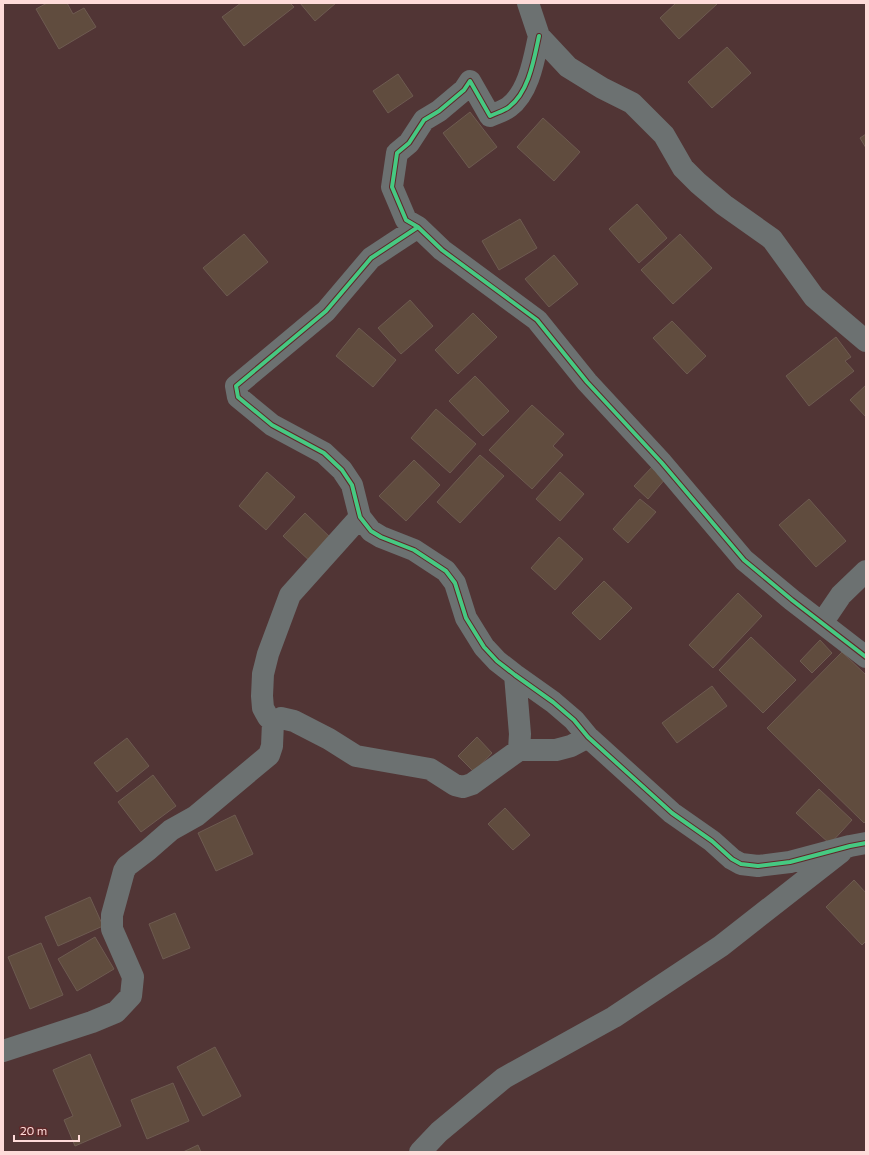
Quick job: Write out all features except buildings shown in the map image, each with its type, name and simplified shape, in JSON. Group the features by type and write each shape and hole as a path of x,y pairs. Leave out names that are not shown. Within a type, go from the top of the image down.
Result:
{"street":[{"path":"528,3 539,36 568,67 602,88 632,103 664,135 683,168 698,183 724,204 772,239 814,297 866,341"},
{"path":"539,36 533,62 524,87 514,103 508,109 490,116 470,82 464,90 439,111 424,120 409,143 397,153 392,187 406,220 418,227 442,250 537,320 587,382 662,463 744,560 866,657"},
{"path":"418,227 371,258 326,311 236,386 238,397 272,425 324,453 342,470 352,485 360,517 371,531 381,537 414,550 446,571 455,583 466,618 476,634 498,661 515,676 553,702 672,813 712,841 724,853 741,864 758,866 790,862 858,844"},
{"path":"3,1051 92,1022 116,1012 131,996 133,977 112,928 112,915 124,871 127,866 148,850 170,830 196,816 269,755 272,746 273,722 263,708 263,674 268,654 290,595 360,517"},
{"path":"822,623 841,595 866,571"},
{"path":"515,676 520,734 519,750"},
{"path":"273,722 281,718 294,721 329,739 356,756 430,769 455,785 463,787 472,784 519,750 556,750 571,746 588,736"},
{"path":"420,1152 439,1132 504,1078 614,1017 721,946 858,844"}],"cycle path":[{"path":"539,36 533,65 526,84 516,101 509,107 490,116 470,81 464,90 439,111 424,120 409,143 397,153 392,187 406,220 418,227 442,250 537,320 587,382 662,463 744,560 792,600 866,657"},
{"path":"418,227 371,258 326,311 236,386 238,397 272,425 324,453 342,470 352,485 360,517 371,531 381,537 414,550 446,571 455,583 466,618 484,647 497,661 553,702 574,720 588,737 672,813 712,841 732,859 741,864 758,866 790,862 866,843"}]}
